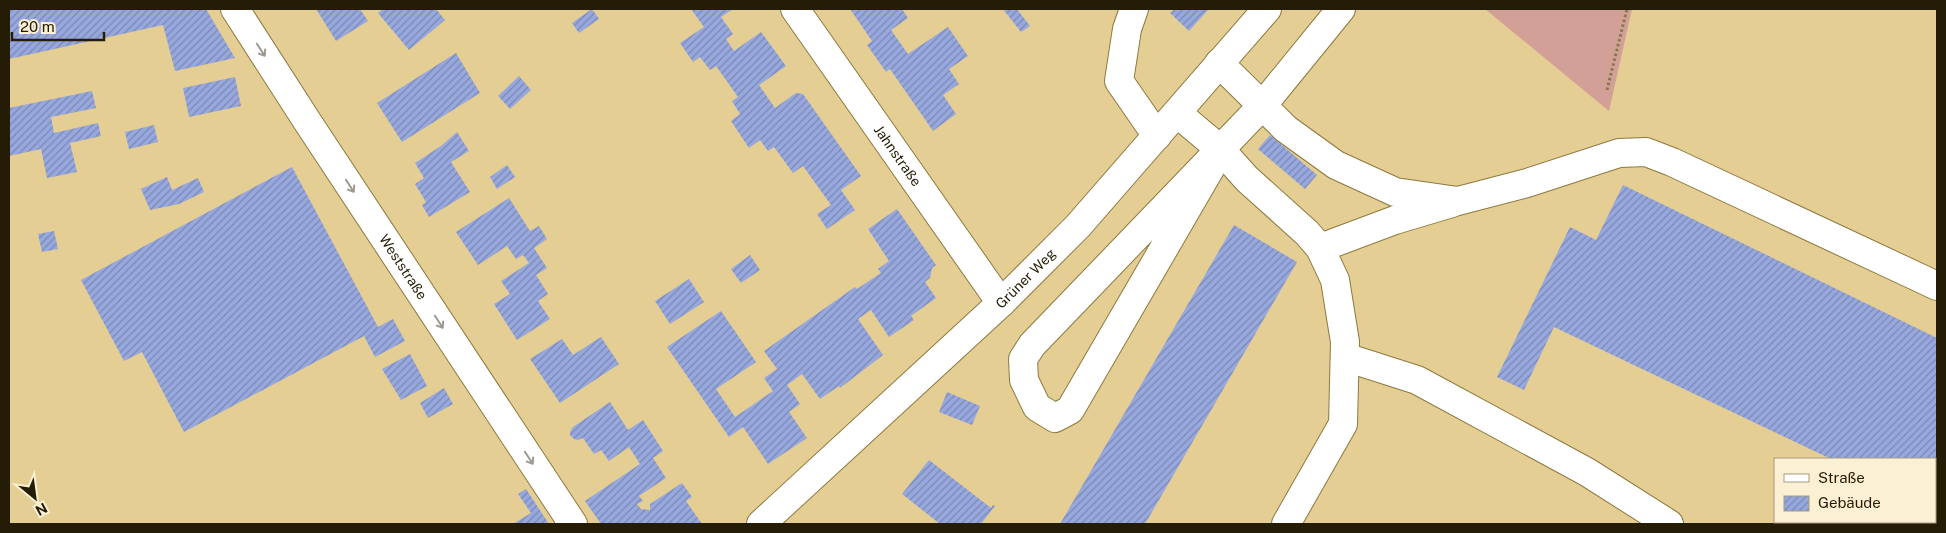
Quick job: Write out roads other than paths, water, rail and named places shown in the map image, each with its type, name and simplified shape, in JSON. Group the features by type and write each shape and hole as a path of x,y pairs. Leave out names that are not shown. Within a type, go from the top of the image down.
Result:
{"street":[{"name":"Weststraße","path":"235,9 572,524"},
{"name":"Jahnstraße","path":"795,9 1001,303"},
{"path":"1134,9 1127,29 1119,81 1157,136"},
{"name":"Grüner Weg","path":"761,524 1001,303 1078,226 1267,9"},
{"path":"1221,150 1070,410 1055,418 1037,407 1024,380 1023,359 1032,345 1262,106 1341,9"},
{"path":"1219,63 1286,129 1336,164 1395,192 1458,201"},
{"path":"1177,113 1221,150 1247,179 1307,233 1320,248 1335,280 1345,342 1343,424 1286,524"},
{"path":"1320,248 1395,220 1527,183 1619,153 1646,152 1672,162 1937,286"},
{"path":"1345,357 1417,380 1587,472 1669,524"}]}
